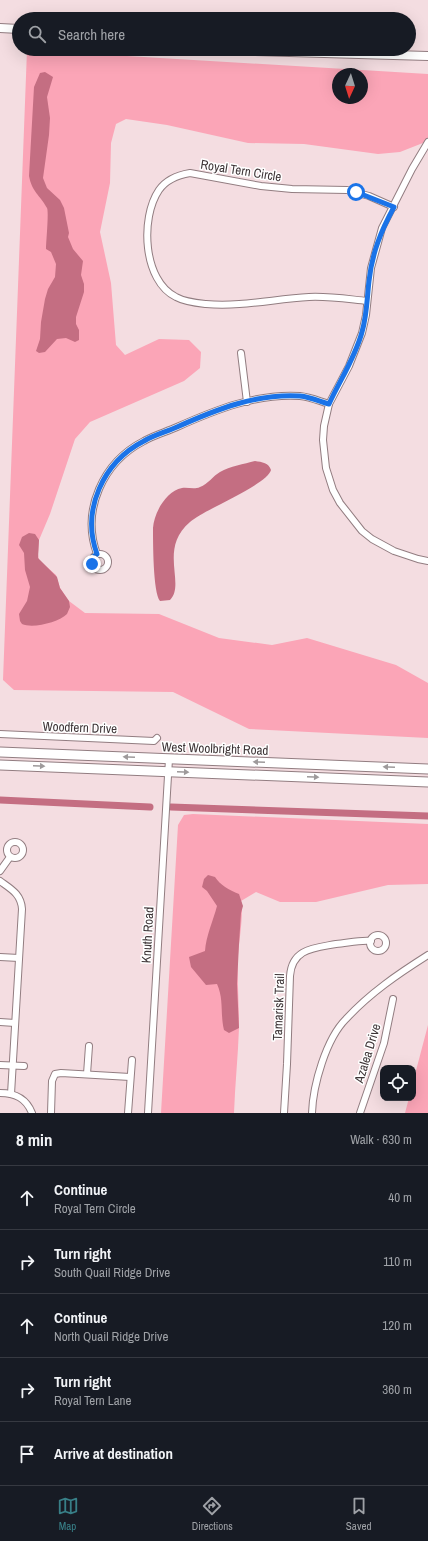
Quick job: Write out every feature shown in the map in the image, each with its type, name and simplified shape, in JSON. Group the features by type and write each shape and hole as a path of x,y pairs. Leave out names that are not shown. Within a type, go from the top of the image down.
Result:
{"main road":[{"name":"West Woolbright Road","path":"0,752 428,769"},
{"name":"West Woolbright Road","path":"0,765 428,782"}],"street":[{"path":"0,28 12,29"},
{"path":"416,56 428,56"},
{"path":"428,142 412,169 382,228 371,268 366,315 356,350 329,404 324,426 324,453 330,480 340,503 362,531 372,539 394,551 428,561"},
{"name":"Royal Tern Circle","path":"367,301 330,297 311,297 233,305 195,302 176,297 167,291 160,283 150,259 148,236 151,209 158,191 165,184 180,175 190,173 261,186 292,189 347,190 369,196 394,207"},
{"path":"241,353 247,402"},
{"path":"97,554 92,534 91,519 93,503 105,476 114,464 143,441 214,411 247,402 290,396 311,398 329,404"},
{"name":"Woodfern Drive","path":"0,734 154,741 157,738"},
{"name":"Knuth Road","path":"148,1113 169,759"},
{"path":"0,871 10,857"},
{"path":"0,881 15,891 22,904 11,1094"},
{"name":"Tamarisk Trail","path":"284,1113 290,976 293,962 299,954 312,948 356,941 370,941"},
{"path":"312,1113 315,1090 324,1056 329,1045 345,1020 381,986 428,956"},
{"path":"0,957 19,958"},
{"name":"Azalea Drive","path":"360,1113 384,1043 393,999"},
{"path":"0,1022 15,1023"},
{"path":"87,1074 89,1046"},
{"path":"128,1113 132,1060"},
{"path":"0,1065 24,1066"},
{"path":"51,1113 52,1081 55,1074 87,1074 130,1077"},
{"path":"0,1093 17,1096 25,1101 32,1113"}],"shaded area":[{"path":"27,56 127,56 332,68 332,104 368,104 368,70 428,74 428,141 400,152 378,154 304,144 248,143 167,125 126,119 116,124 111,143 110,183 100,232 111,283 116,345 125,355 159,339 189,340 201,352 200,368 184,381 90,422 75,439 50,514 39,540 39,560 56,575 60,588 69,601 85,613 159,614 219,638 272,645 307,638 396,665 428,683 428,738 249,729 173,692 14,690 3,680"},
{"path":"45,72 53,77 47,97 50,118 43,178 47,188 60,200 64,208 69,233 68,237 73,249 83,261 81,275 84,284 84,292 76,317 76,324 79,330 79,340 75,342 66,338 57,339 45,352 39,353 36,351 40,339 45,299 48,289 55,277 56,264 51,252 46,249 48,211 34,190 29,176 34,87 40,73"},
{"path":"255,461 263,462 269,466 271,470 267,476 248,490 190,522 181,532 176,543 174,554 174,593 170,600 160,601 155,578 153,528 158,510 166,498 171,493 182,488 198,488 203,486 224,470"},
{"path":"29,533 35,534 39,540 38,558 57,577 60,588 69,601 70,607 67,614 58,620 33,626 22,624 19,614 27,601 30,587 25,570 24,553 19,545 22,537"},
{"path":"193,814 428,824 428,884 388,885 316,902 280,902 256,892 241,901 242,919 238,955 239,1028 234,1113 161,1113 178,825 184,815"},
{"path":"208,875 215,877 225,887 239,894 243,906 241,913 237,984 239,1028 229,1033 224,1030 221,1001 217,984 206,985 191,967 189,957 205,951 208,934 217,906 207,891 202,887 204,879"},
{"path":"428,1025 428,1113 405,1113 408,1101 416,1101 416,1071"}],"waterway":[{"path":"0,800 150,807"},
{"path":"171,807 428,816"}],"route":[{"path":"92,564 91,562 94,555 97,554 92,534 91,519 93,503 98,489 114,464 143,441 214,411 252,401 301,396 329,404 349,366 362,332 366,315 369,280 375,249 382,228 394,207 356,192"}]}
